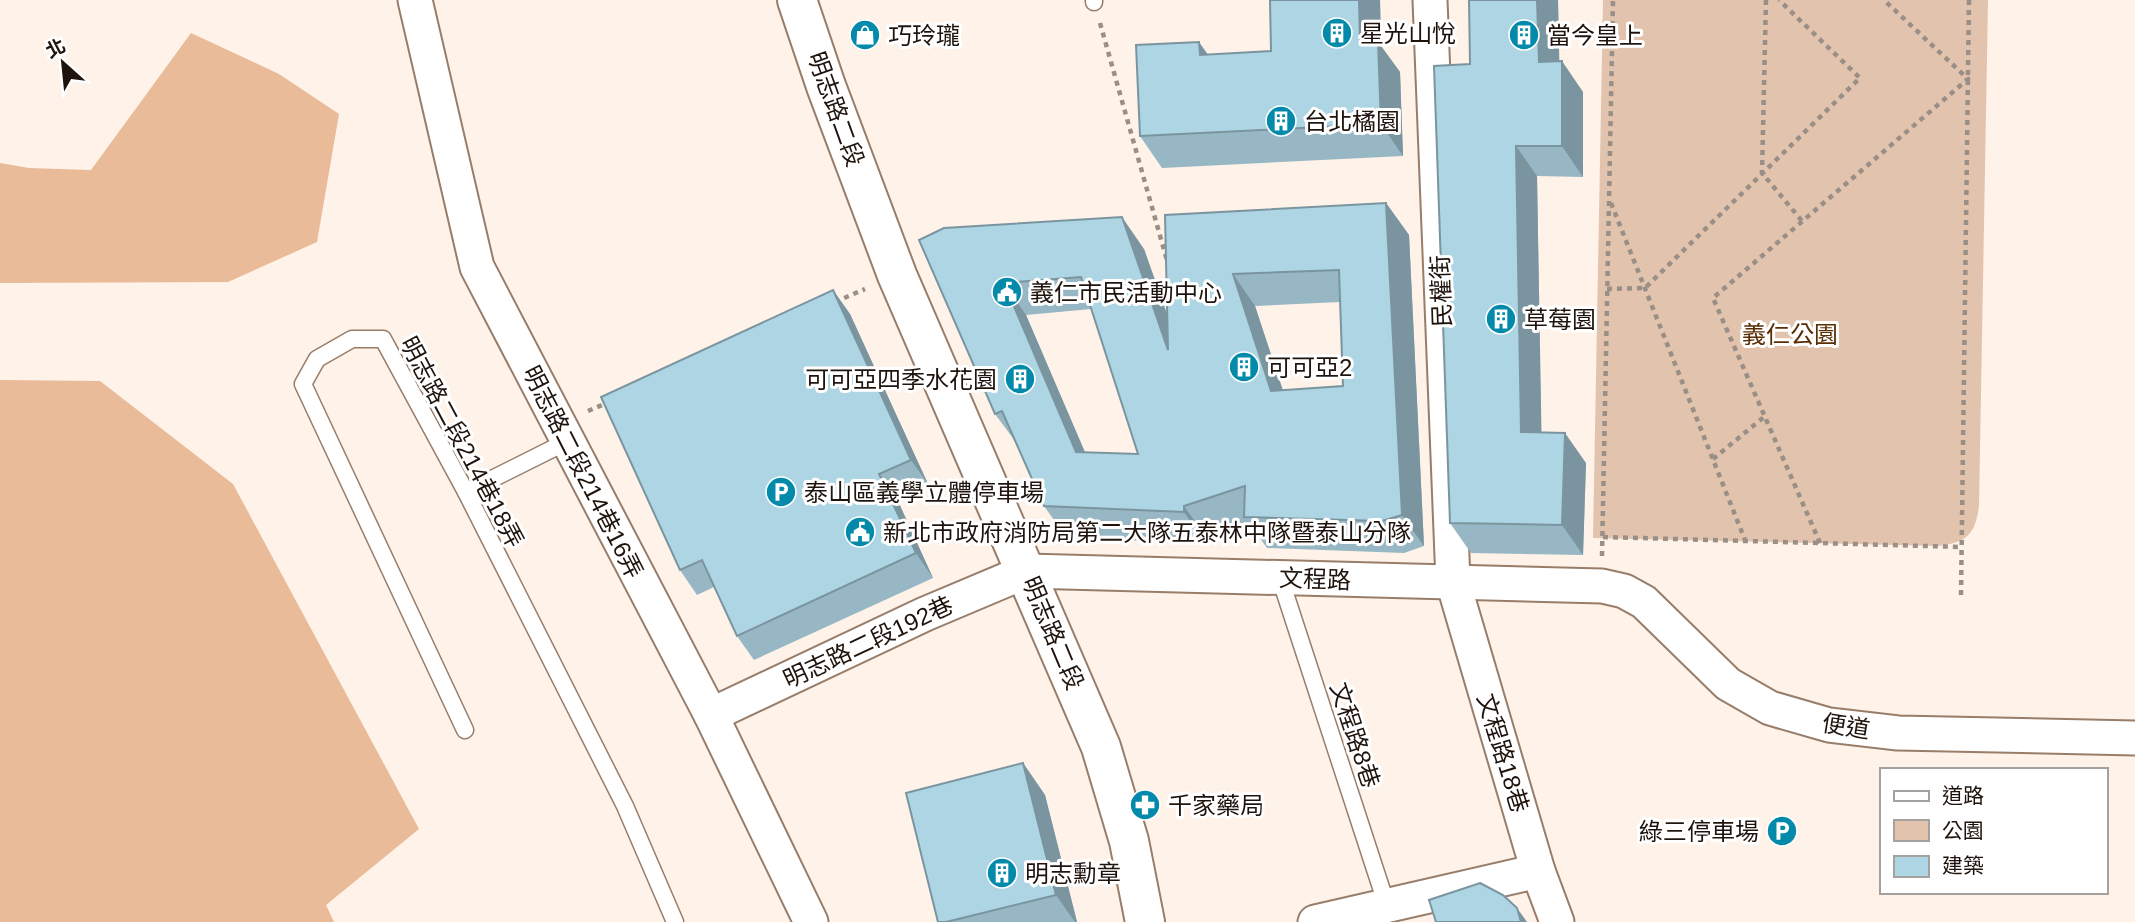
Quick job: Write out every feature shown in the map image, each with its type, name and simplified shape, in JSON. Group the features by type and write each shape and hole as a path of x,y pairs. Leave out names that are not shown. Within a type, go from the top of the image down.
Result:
{"main road":[{"name":"明志路二段","path":"797,0 826,86 897,275 1101,747 1129,841 1145,922"}],"street":[{"name":"明志路二段214巷16弄","path":"415,0 477,267 711,715 811,922"},
{"name":"民權街","path":"1430,0 1453,582"},
{"name":"文程路","path":"1027,572 1602,586"},
{"name":"明志路二段192巷","path":"711,715 925,614 1027,572"},
{"name":"文程路18巷","path":"1453,582 1538,871 1557,922"},
{"name":"便道","path":"1602,586 1624,591 1644,602 1728,684 1770,708 1829,726 1898,733 2135,738"},
{"path":"1315,922 1538,871"}],"lane":[{"name":"明志路二段214巷18弄","path":"465,730 303,384 317,359 352,339 383,339 466,492 625,806 675,922"},
{"path":"466,492 563,432"},
{"name":"文程路8巷","path":"1280,578 1387,906"}],"path":[{"path":"1602,586 1613,0"},
{"path":"1766,0 1762,173 1802,221"},
{"path":"1607,289 1645,288 1860,78 1779,0"},
{"path":"1884,0 1968,79"},
{"path":"1961,595 1969,0"},
{"path":"1094,1 1168,265"},
{"path":"1820,542 1713,298 1968,79"},
{"path":"1609,199 1745,541"},
{"path":"835,302 897,275"},
{"path":"563,432 621,396"},
{"path":"1713,459 1764,417"},
{"path":"1603,537 1962,547"}],"green space":[{"name":"義仁公園","path":"1603,0 1988,0 1979,506 1975,524 1963,539 1938,546 1593,538"}],"shaded area":[{"path":"191,33 279,74 339,114 317,242 228,282 0,283 0,163 29,168 91,170"},
{"path":"0,380 100,381 233,484 419,829 326,905 334,922 0,922"}],"building":[{"path":"1270,0 1359,0 1360,42 1378,41 1381,124 1140,136 1136,45 1199,42 1200,55 1271,51"},
{"name":"草莓園","path":"1469,0 1537,0 1539,62 1562,61 1562,146 1516,146 1521,432 1565,433 1562,525 1450,523 1434,66 1470,64"},
{"path":"1386,203 1402,515 1382,521 1244,517 1245,486 1184,506 1184,512 1044,506 1002,411 995,414 919,240 944,228 1122,217 1168,350 1165,215","holes":["1339,270 1343,386 1271,391 1233,274","1081,277 1138,454 1076,452 1004,283"]},
{"name":"泰山區義學立體停車場","path":"833,290 911,460 879,474 916,553 737,636 702,560 680,570 601,397"},
{"name":"明志勳章","path":"1023,763 1056,895 938,922 906,793"},
{"path":"1480,883 1503,895 1517,908 1521,922 1436,922 1429,900"}],"place":[{"name":"星光山悅","path":"1337,33"},
{"name":"巧玲瓏","path":"865,35"},
{"name":"當今皇上","path":"1524,35"},
{"name":"台北橘園","path":"1281,121"},
{"name":"義仁市民活動中心","path":"1007,292"},
{"name":"草莓園","path":"1501,319"},
{"name":"可可亞2","path":"1244,367"},
{"name":"可可亞四季水花園","path":"1020,379"},
{"name":"泰山區義學立體停車場","path":"781,492"},
{"name":"新北市政府消防局第二大隊五泰林中隊暨泰山分隊","path":"860,532"},
{"name":"千家藥局","path":"1145,805"},
{"name":"綠三停車場","path":"1782,831"},
{"name":"明志勳章","path":"1002,873"}]}
